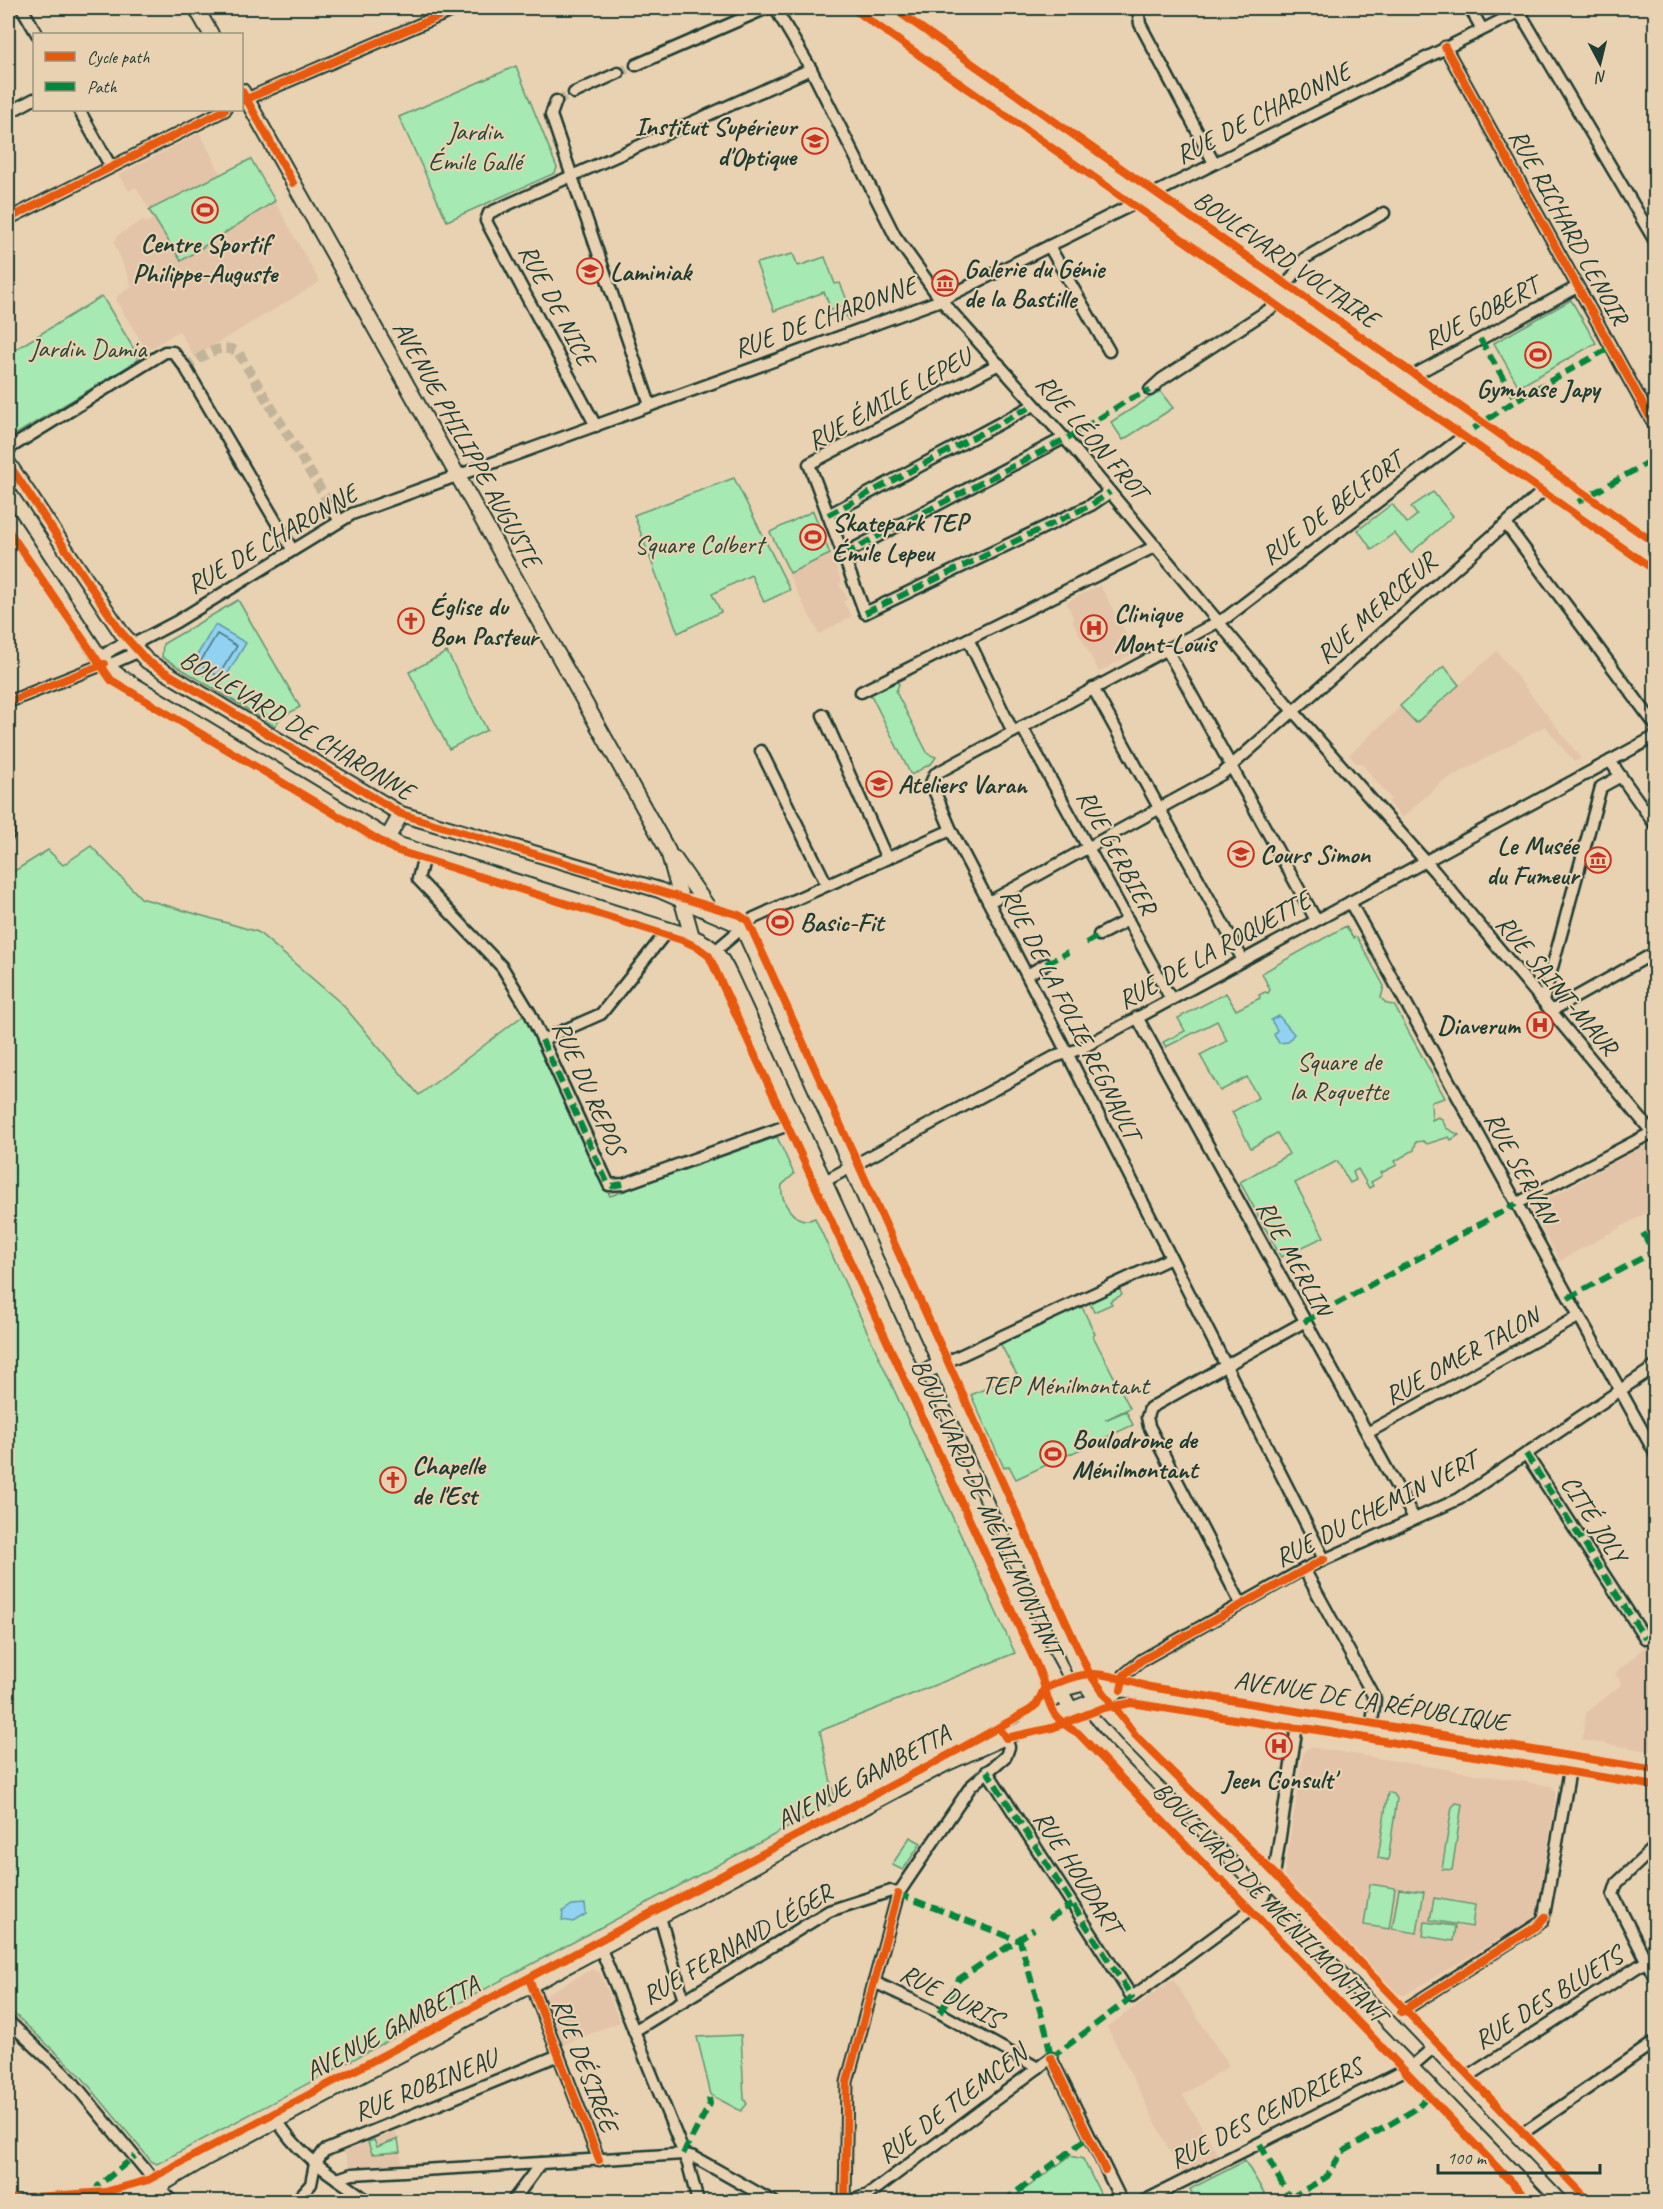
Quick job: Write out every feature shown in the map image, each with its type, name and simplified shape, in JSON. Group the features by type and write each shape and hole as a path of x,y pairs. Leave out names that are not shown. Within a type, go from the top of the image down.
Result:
{"main road":[{"path":"196,8 210,33"},
{"name":"BOULEVARD VOLTAIRE","path":"873,8 1656,557"},
{"name":"AVENUE PHILIPPE AUGUSTE","path":"243,97 668,851 681,866 712,913"},
{"name":"BOULEVARD DE CHARONNE","path":"8,463 132,645 147,661 401,814 659,890 683,903 742,926"},
{"name":"BOULEVARD DE CHARONNE","path":"8,518 104,664 119,676 387,839 692,937 705,942 716,951"},
{"name":"BOULEVARD DE CHARONNE","path":"387,839 401,814"},
{"name":"AVENUE PHILIPPE AUGUSTE","path":"668,851 692,937"},
{"name":"BOULEVARD DE MÉNILMONTANT","path":"742,926 1085,1683 1097,1701 1401,2012 1582,2202"},
{"name":"BOULEVARD DE MÉNILMONTANT","path":"716,951 1060,1693 1072,1712 1104,1750 1541,2202"},
{"name":"BOULEVARD DE MÉNILMONTANT","path":"914,1376 942,1364"},
{"name":"BOULEVARD DE MÉNILMONTANT","path":"1023,1730 1060,1693 1072,1685 1085,1683"},
{"name":"AVENUE DE LA RÉPUBLIQUE","path":"1085,1683 1656,1777"},
{"path":"1023,1730 1072,1712 1121,1690"},
{"name":"AVENUE GAMBETTA","path":"56,2202 132,2195 161,2186 206,2158 905,1785 1023,1730"}],"street":[{"path":"22,8 36,33"},
{"path":"243,97 458,8"},
{"path":"636,65 767,8"},
{"name":"RUE LÉON FROT","path":"776,8 811,69 895,236 941,300 1064,438 1293,711 1424,861"},
{"path":"1138,8 1140,24 1214,163"},
{"path":"1470,8 1482,29"},
{"path":"1523,9 1656,243"},
{"name":"RUE DE CHARONNE","path":"104,664 107,653 112,649 123,644 132,645 176,622 352,514 941,300 1523,9"},
{"name":"RUE RICHARD LENOIR","path":"1445,47 1656,428"},
{"path":"572,176 811,69"},
{"path":"574,93 618,73"},
{"path":"8,113 33,100"},
{"path":"556,101 551,115 650,405"},
{"path":"80,111 111,167"},
{"path":"8,219 223,111"},
{"name":"RUE DE NICE","path":"572,176 489,213 486,221 596,426"},
{"path":"1150,390 1270,309 1282,295 1305,258 1384,213"},
{"path":"1050,246 1109,351"},
{"name":"RUE GOBERT","path":"1408,383 1414,375 1577,287"},
{"path":"8,449 165,352 173,352 185,367 292,549"},
{"name":"RUE ÉMILE LEPEU","path":"999,364 809,464 866,613 1091,505 1110,492"},
{"path":"828,514 1034,405"},
{"name":"RUE DE BELFORT","path":"1218,622 1473,429"},
{"path":"844,555 1064,438"},
{"name":"RUE MERCŒUR","path":"989,902 1232,766 1551,484"},
{"path":"331,507 340,521"},
{"path":"1506,524 1656,726"},
{"path":"861,692 1156,546"},
{"name":"RUE DE LA FOLIE REGNAULT","path":"1218,622 935,774 931,783 951,830 1324,1559"},
{"name":"RUE GERBIER","path":"968,639 1018,729 1089,847 1171,999"},
{"path":"1167,650 1316,920"},
{"path":"8,702 104,664"},
{"path":"1093,688 1161,807 1243,960"},
{"path":"823,715 887,859"},
{"name":"RUE DE LA ROQUETTE","path":"823,1182 1054,1057 1080,1049 1656,736"},
{"path":"761,751 827,885"},
{"path":"1610,760 1656,826"},
{"path":"1543,1001 1600,787 1591,771"},
{"path":"1600,787 1621,776"},
{"path":"8,822 8,835"},
{"path":"716,951 742,926 754,918 951,830"},
{"name":"RUE DU REPOS","path":"425,852 418,879 502,967 530,1013 607,1182 612,1186 624,1185 797,1122"},
{"name":"RUE SAINT-MAUR","path":"1424,861 1654,1134"},
{"name":"RUE SERVAN","path":"1350,902 1656,1455"},
{"path":"1100,935 1128,920"},
{"path":"542,1040 601,1014 668,930"},
{"path":"1551,1011 1656,952"},
{"path":"1027,975 1046,964"},
{"name":"RUE MERLIN","path":"1137,1017 1414,1518"},
{"path":"1516,1204 1654,1134"},
{"path":"942,1364 1171,1258"},
{"name":"RUE OMER TALON","path":"1366,1434 1578,1317"},
{"path":"1241,1604 1147,1420 1150,1408 1304,1322"},
{"name":"RUE DU CHEMIN VERT","path":"1121,1690 1123,1678 1129,1669 1304,1569 1459,1499 1656,1366"},
{"name":"CITÉ JOLY","path":"1526,1454 1645,1638"},
{"path":"1304,1569 1375,1699 1371,1731"},
{"path":"1256,1906 1273,1882 1298,1719"},
{"path":"846,2202 847,2082 898,1894 971,1786 1008,1752 1006,1738"},
{"path":"1401,2012 1537,1926 1545,1917 1571,1764"},
{"name":"RUE HOUDART","path":"987,1771 1132,1997 1256,1906"},
{"path":"1656,1846 1617,1883 1613,1891 1615,1901 1645,1963 1656,1980"},
{"name":"RUE FERNAND LÉGER","path":"634,2031 829,1911 891,1891 898,1894"},
{"path":"660,1917 684,2001"},
{"path":"601,1949 688,2164 698,2202"},
{"name":"RUE DES BLUETS","path":"1464,2079 1656,1955"},
{"name":"RUE DURIS","path":"874,1982 940,2013 1038,2068"},
{"name":"RUE DÉSIRÉE","path":"532,1986 599,2160"},
{"path":"8,2021 71,2080 172,2202"},
{"path":"1520,2135 1656,2041"},
{"path":"1411,2067 1434,2047"},
{"name":"RUE ROBINEAU","path":"315,2164 324,2151 559,2055"},
{"name":"RUE DE TLEMCEN","path":"846,2202 868,2195 1051,2058 1122,2202"},
{"name":"RUE DES CENDRIERS","path":"1142,2202 1411,2067"},
{"path":"278,2121 291,2143 315,2164 369,2202"},
{"path":"337,2179 352,2174 683,2154 694,2157 774,2202"},
{"path":"512,2202 541,2163"},
{"path":"295,2202 311,2184 315,2164"}],"shaded area":[{"path":"200,133 221,174 251,159 320,282 194,357 179,331 147,351 116,301 117,296 132,286 114,243 118,235 143,220 146,223 154,218 136,187 129,191 118,175"},
{"path":"831,554 842,582 839,584 848,599 843,602 852,616 819,634 788,574"},
{"name":"Clinique Mont-Louis","path":"1100,585 1136,652 1099,672 1072,620 1074,619 1066,602"},
{"path":"1497,651 1581,758 1574,762 1545,726 1442,782 1402,818 1388,802 1391,799 1361,763 1356,763 1349,755 1444,666 1459,685"},
{"path":"1645,1145 1650,1146 1655,1153 1655,1208 1560,1261 1532,1211 1533,1207"},
{"path":"1655,1637 1655,1752 1582,1740 1586,1713 1622,1684 1615,1674"},
{"path":"1310,1747 1551,1786 1555,1791 1555,1801 1536,1917 1405,1995 1398,1994 1284,1876 1302,1760 1304,1751"},
{"path":"592,1969 600,1972 620,2022 563,2045 545,2000 548,1993"},
{"path":"1173,1979 1229,2066 1183,2095 1218,2155 1181,2174 1107,2027"},
{"path":"396,2131 402,2164 350,2167 344,2152"}],"green space":[{"name":"Jardin Émile Gallé","path":"516,66 557,168 555,173 447,221 399,117"},
{"name":"Centre Sportif Philippe-Auguste","path":"251,159 275,201 181,261 149,210"},
{"path":"793,254 798,266 825,257 835,284 840,283 854,317 848,320 842,306 831,310 824,292 774,311 756,263"},
{"name":"Jardin Damia","path":"102,296 138,356 137,361 8,439 8,354"},
{"name":"Gymnase Japy","path":"1571,300 1596,343 1519,387 1494,343"},
{"path":"1160,391 1173,408 1123,440 1111,422"},
{"name":"Square Colbert","path":"734,478 790,590 764,602 751,575 712,594 721,612 678,633 634,515"},
{"path":"1433,492 1453,516 1411,553 1394,533 1372,550 1358,530 1392,504 1407,523 1417,515 1411,507"},
{"path":"813,511 830,554 790,573 770,532"},
{"path":"238,600 300,707 280,718 275,726 266,721 269,716 263,713 260,717 162,657 163,644"},
{"path":"447,652 487,730 449,749 409,672"},
{"path":"1444,666 1459,685 1416,723 1400,706"},
{"path":"895,680 899,684 896,692 928,754 936,757 932,763 911,775 870,693"},
{"path":"91,846 141,898 258,932 342,1004 419,1095 525,1014 610,1196 777,1137 794,1174 782,1185 786,1205 795,1216 801,1219 815,1218 1015,1653 820,1731 835,1802 828,1806 823,1804 817,1808 817,1812 157,2164 151,2161 80,2075 8,2008 8,875 48,850 63,865"},
{"name":"Square de la Roquette","path":"1346,926 1353,938 1357,937 1384,986 1381,998 1387,1004 1394,1005 1445,1098 1431,1102 1432,1120 1438,1117 1442,1119 1446,1128 1459,1135 1451,1140 1449,1137 1427,1144 1423,1141 1416,1142 1414,1150 1395,1161 1397,1165 1381,1173 1382,1176 1371,1182 1373,1186 1369,1188 1358,1169 1353,1172 1356,1180 1350,1183 1337,1161 1295,1183 1324,1237 1281,1257 1240,1182 1289,1154 1277,1133 1251,1148 1232,1112 1258,1098 1247,1077 1220,1091 1200,1055 1227,1041 1217,1021 1166,1047 1163,1042 1185,1031 1178,1018 1226,993 1236,1010 1260,998 1259,995 1268,993 1270,990 1262,973"},
{"path":"1119,1288 1122,1295 1110,1301 1112,1304 1094,1312 1089,1301"},
{"name":"TEP Ménilmontant","path":"1081,1305 1095,1334 1093,1336 1130,1408 1105,1420 1126,1411 1133,1425 1016,1479 1009,1466 1004,1468 971,1395 1017,1375 1000,1343"},
{"path":"1388,1792 1394,1794 1397,1799 1388,1860 1378,1858"},
{"path":"1456,1803 1462,1804 1452,1870 1442,1869 1452,1807"},
{"path":"910,1837 921,1843 903,1870 892,1865"},
{"path":"1370,1884 1395,1888 1389,1929 1364,1925"},
{"path":"1399,1889 1424,1892 1417,1933 1392,1929"},
{"path":"1434,1898 1475,1905 1472,1927 1430,1920"},
{"path":"1425,1922 1455,1926 1453,1941 1423,1936"},
{"path":"741,2035 744,2099 747,2104 741,2111 711,2095 697,2037"},
{"path":"398,2139 400,2152 372,2154 368,2142 374,2140 377,2147"},
{"path":"1070,2156 1083,2159 1104,2201 1009,2201"},
{"path":"1245,2161 1269,2201 1196,2201 1190,2189"}],"water":[{"path":"215,625 246,643 221,685 190,667"},
{"path":"1279,1016 1294,1034 1288,1042 1279,1043 1274,1035 1277,1030 1271,1020"},
{"path":"585,1904 586,1914 573,1922 562,1920 563,1911 572,1905"}],"tunnel":[{"path":"618,73 636,65"},
{"path":"556,101 574,93"},
{"path":"185,367 204,355 224,348 238,352 331,507"}],"marked path":[{"path":"1480,339 1516,400"},
{"path":"1473,429 1516,400 1611,347"},
{"path":"844,554 1073,435 1128,400 1150,390"},
{"path":"828,515 1034,405"},
{"path":"1578,502 1656,458"},
{"path":"865,613 1091,505 1110,492"},
{"path":"8,822 8,835"},
{"path":"1086,943 1099,935"},
{"path":"1046,964 1068,952"},
{"path":"542,1040 607,1182 612,1186 627,1183"},
{"path":"1651,1133 1656,1131"},
{"path":"1304,1322 1516,1204"},
{"path":"1643,1233 1656,1257"},
{"path":"1568,1298 1653,1252"},
{"path":"1526,1454 1645,1638"},
{"path":"898,1894 1020,1941 1046,2031 1051,2058 1132,1997 987,1771"},
{"path":"1049,1919 1072,1904"},
{"path":"940,2013 959,1979 1034,1929"},
{"path":"1290,2198 1327,2177 1341,2153 1414,2110 1432,2092"},
{"path":"683,2154 710,2104 709,2098"},
{"path":"1003,2202 1089,2137"},
{"path":"1260,2144 1292,2202"},
{"path":"95,2195 98,2186 135,2156"}],"cycle path":[{"path":"243,101 458,8"},
{"path":"852,8 1656,571"},
{"path":"893,8 1656,544"},
{"path":"1445,47 1656,428"},
{"path":"243,93 293,183"},
{"path":"8,219 223,111"},
{"path":"8,463 121,632 147,661 401,814 739,915 748,921 1089,1673 1136,1736 1265,1864 1590,2202"},
{"path":"8,530 111,680 395,850 682,940 709,956 1038,1668 1054,1713 1059,1720 1078,1733 1219,1880 1222,1880 1530,2202"},
{"path":"8,702 104,664"},
{"path":"1121,1690 1124,1675 1142,1660 1324,1559"},
{"path":"8,2199 105,2192 148,2180 956,1751 1030,1710 1037,1704 1044,1689 1061,1681 1086,1674 1108,1676 1150,1687 1656,1770"},
{"path":"999,1727 1006,1738 1052,1728 1103,1708 1131,1703 1311,1729 1656,1786"},
{"path":"845,2202 847,2082 898,1894"},
{"path":"1401,2012 1537,1926 1545,1917"},
{"path":"529,1979 599,2160"},
{"path":"1051,2058 1105,2170"}],"place":[{"name":"Institut Supérieur d'Optique","path":"815,141"},
{"name":"Centre Sportif Philippe-Auguste","path":"205,210"},
{"name":"Laminiak","path":"590,271"},
{"name":"Galerie du Génie de la Bastille","path":"945,283"},
{"name":"Gymnase Japy","path":"1538,355"},
{"name":"Skatepark TEP Émile Lepeu","path":"813,537"},
{"name":"Église du Bon Pasteur","path":"411,621"},
{"name":"Clinique Mont-Louis","path":"1094,628"},
{"name":"Ateliers Varan","path":"879,784"},
{"name":"Cours Simon","path":"1241,854"},
{"name":"Le Musée du Fumeur","path":"1598,860"},
{"name":"Basic-Fit","path":"780,922"},
{"name":"Diaverum","path":"1540,1025"},
{"name":"Boulodrome de Ménilmontant","path":"1053,1454"},
{"name":"Chapelle de l'Est","path":"393,1480"},
{"name":"Jeen Consult'","path":"1279,1746"}]}
